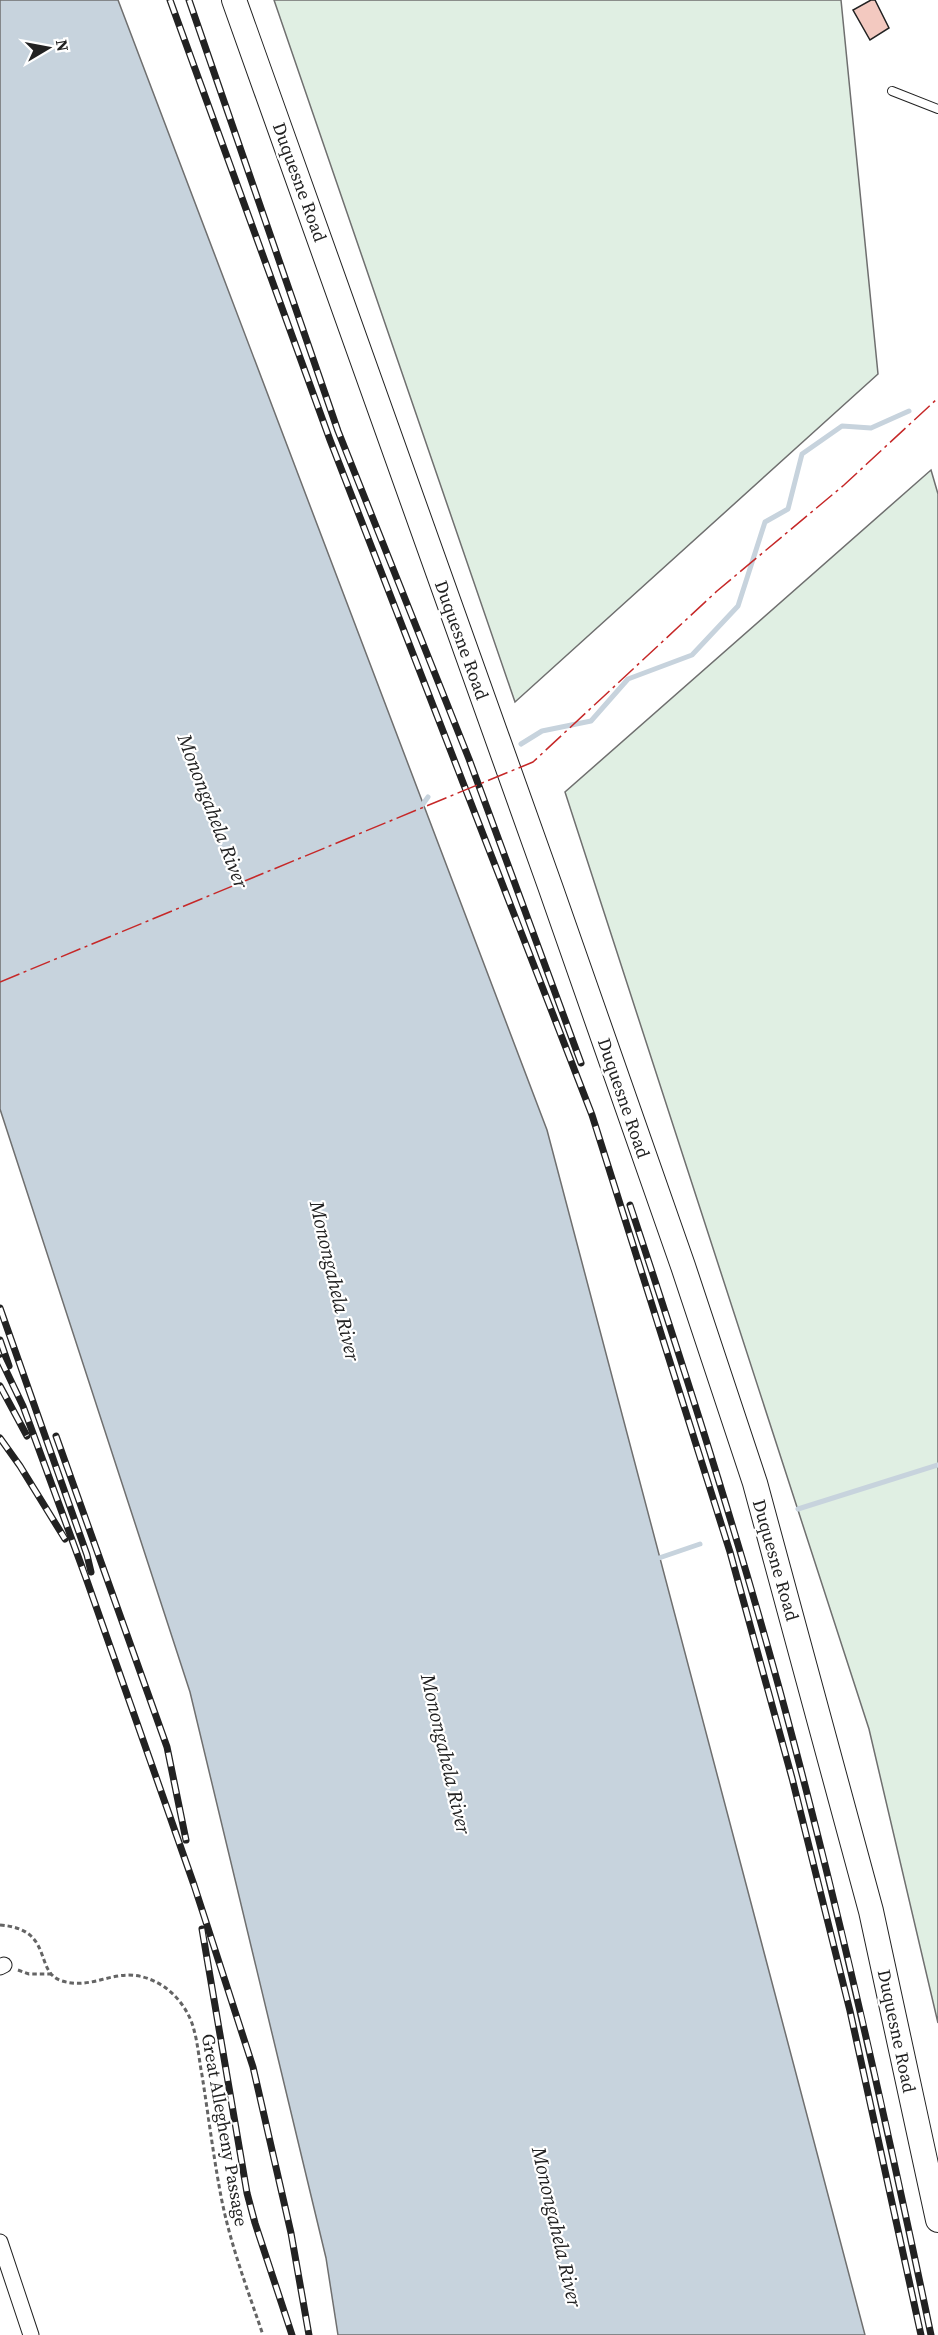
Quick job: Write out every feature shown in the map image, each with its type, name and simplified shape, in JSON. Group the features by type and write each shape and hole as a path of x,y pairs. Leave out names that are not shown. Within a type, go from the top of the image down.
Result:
{"main road":[{"name":"Duquesne Road","path":"234,0 550,886 683,1266 755,1483 872,1911 938,2220"}],"street":[{"path":"0,2241 31,2335"}],"lane":[{"path":"892,91 938,109"}],"path":[{"path":"0,1925 26,1931 38,1944 52,1974"},
{"name":"Great Allegheny Passage","path":"2,1966 29,1974 52,1974 61,1981 80,1983 121,1974 139,1975 164,1987 183,2004 194,2029 220,2192 230,2236 263,2335"}],"green space":[{"path":"274,0 841,0 878,374 515,702"},
{"path":"931,470 938,494 938,2023 869,1729 565,792"}],"water":[{"name":"Monongahela River","path":"0,0 118,0 547,1130 865,2335 338,2335 326,2258 190,1692 0,1109"}],"building":[{"path":"875,0 889,28 870,40 853,10"}],"waterway":[{"path":"521,744 542,731 591,721 628,679 692,655 738,606 765,522 788,509 802,454 842,426 871,428 909,411"},
{"path":"423,804 428,797"},
{"path":"798,1509 938,1465"},
{"path":"659,1558 700,1544"}],"railway":[{"path":"170,0 330,440 592,1115 730,1552 792,1778 850,2011 921,2335"},
{"path":"189,0 338,431 469,759 581,1063"},
{"path":"630,1205 718,1477 796,1751 867,2042 931,2335"},
{"path":"0,1308 91,1572"},
{"path":"0,1340 9,1366"},
{"path":"0,1358 23,1406 86,1578 194,1885 253,2067 291,2233 309,2335"},
{"path":"0,1386 27,1436"},
{"path":"56,1436 167,1747 186,1840"},
{"path":"0,1438 65,1539"},
{"path":"202,1929 247,2193 292,2335"}],"power":[{"path":"0,982 533,762 717,591 844,485 938,398"}]}
